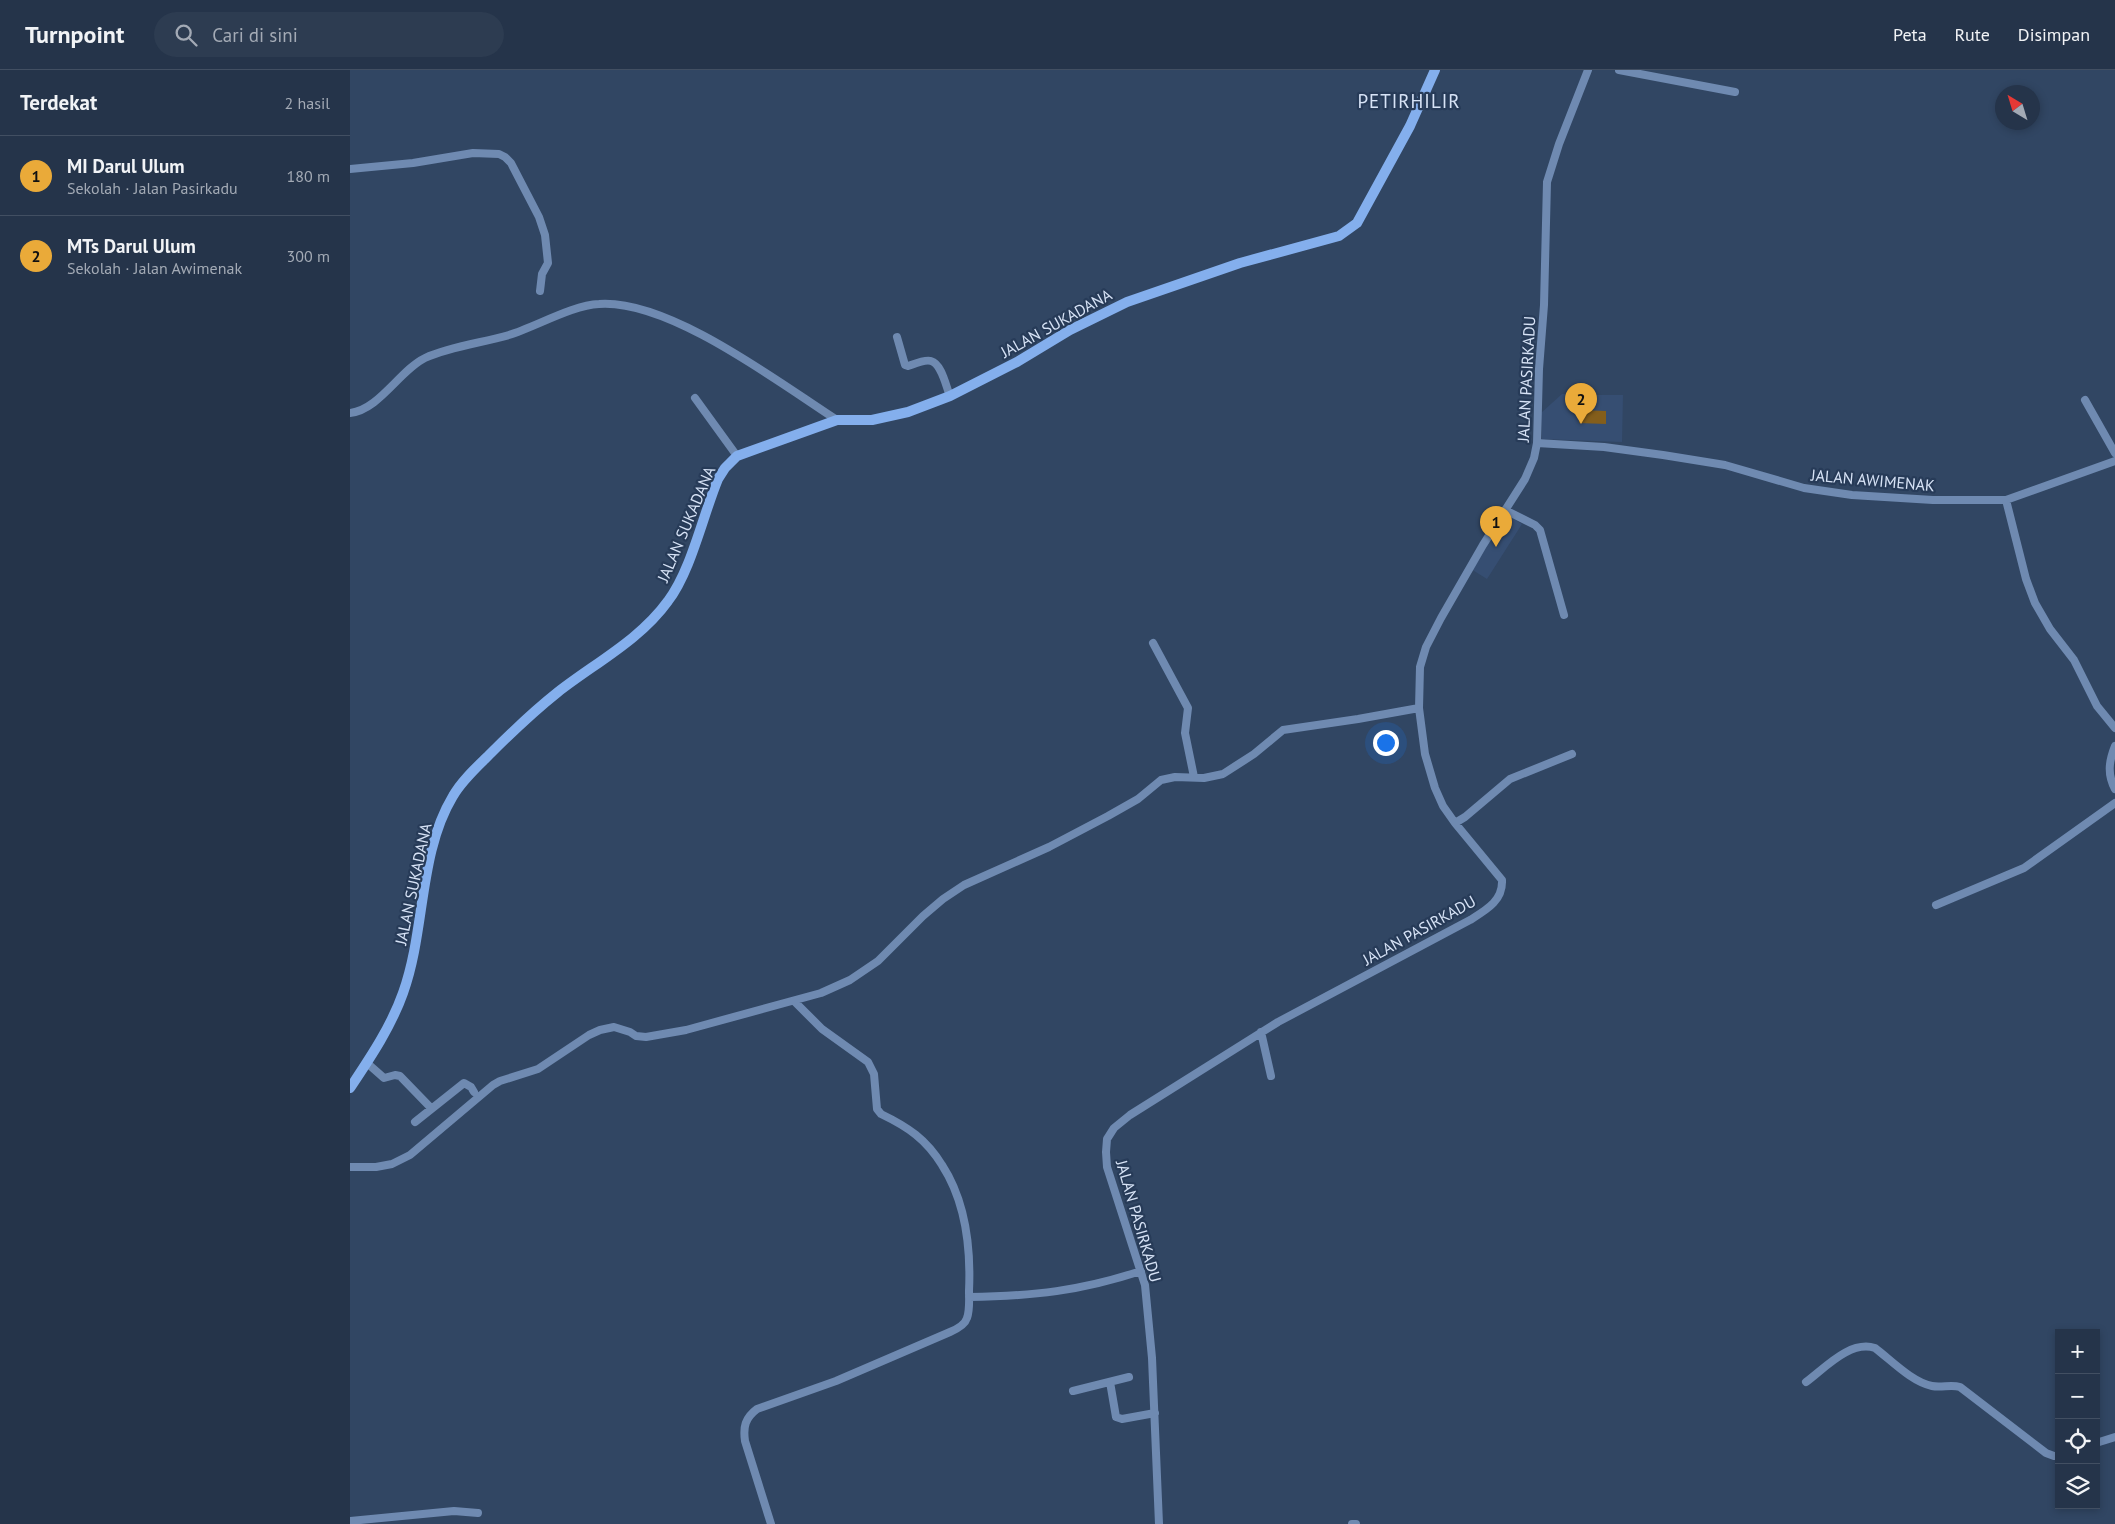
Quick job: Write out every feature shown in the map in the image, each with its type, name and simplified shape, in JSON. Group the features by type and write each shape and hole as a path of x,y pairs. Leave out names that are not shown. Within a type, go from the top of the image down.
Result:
{"main road":[{"name":"JALAN SUKADANA","path":"350,1088 385,1034 403,993 414,950 435,839 453,795 477,767 557,693 649,624 669,600 688,564 718,479 737,456 837,420 872,420 908,412 950,396 1017,362 1070,330 1127,302 1240,263 1339,236 1357,222 1410,126 1435,70"}],"street":[{"name":"JALAN PASIRKADU","path":"1160,1524 1152,1358 1145,1285 1107,1167 1107,1139 1114,1128 1130,1115 1261,1032 1470,920 1498,899 1502,890 1502,880 1454,823 1443,806 1435,788 1425,754 1419,708 1420,667 1426,647 1458,587 1529,471 1537,443 1539,369 1544,305 1547,182 1559,144 1588,70"},
{"path":"1619,70 1735,92"},
{"path":"350,169 403,164 473,153 498,154 505,157 511,163 539,217 545,235 548,263 542,274 540,291"},
{"path":"350,414 365,408 424,359 510,334 583,307 611,304 664,317 688,327 738,356 837,420"},
{"path":"897,337 905,365 908,366 927,361 933,362 939,368 950,396"},
{"path":"695,398 737,456"},
{"path":"2085,400 2115,453"},
{"name":"JALAN AWIMENAK","path":"1537,443 1604,447 1672,457 1725,466 1804,488 1852,495 1933,500 2006,500 2115,461"},
{"path":"2006,500 2026,579 2036,603 2050,629 2074,660 2097,706 2115,728"},
{"path":"1505,510 1535,525 1540,530 1564,615"},
{"path":"1153,643 1188,708 1185,733 1194,777"},
{"path":"350,1167 360,1168 392,1164 410,1155 493,1085 538,1069 589,1035 600,1030 614,1027 636,1036 646,1037 686,1030 821,994 850,980 885,955 923,916 943,899 964,886 1049,847 1108,816 1138,799 1161,780 1175,777 1204,778 1223,774 1254,754 1283,730 1358,720 1419,708"},
{"path":"2115,746 2110,760 2111,777 2115,789"},
{"path":"1454,823 1465,817 1510,779 1572,754"},
{"path":"1936,905 2024,868 2115,803"},
{"path":"771,1524 745,1441 744,1431 750,1414 757,1409 836,1381 962,1326 967,1318 969,1297 970,1274 964,1214 942,1165 918,1134 881,1114 878,1109 874,1074 868,1062 822,1029 794,1002"},
{"path":"1261,1032 1271,1076"},
{"path":"367,1063 384,1078 395,1075 400,1076 431,1108"},
{"path":"415,1122 464,1084 471,1087 474,1092"},
{"path":"969,1297 1032,1295 1058,1292 1093,1285 1141,1271"},
{"path":"1806,1382 1854,1348 1869,1346 1875,1348 1926,1385 1940,1388 1955,1385 1960,1387 2046,1453 2055,1456"},
{"path":"1073,1391 1130,1377"},
{"path":"1110,1382 1114,1413 1117,1418 1154,1413"},
{"path":"2100,1442 2115,1436"},
{"path":"350,1521 360,1522 460,1511 478,1513"}],"shaded area":[{"path":"1587,393 1587,395 1623,395 1622,442 1542,439 1541,413 1562,394"},
{"path":"1580,410 1606,411 1606,424 1579,423"},
{"path":"1506,514 1522,524 1487,579 1471,569"}],"place":[{"name":"MTs Darul Ulum","path":"1581,424"},
{"name":"MI Darul Ulum","path":"1496,547"}],"district":[{"name":"PETIRHILIR","path":"1409,101"}]}
